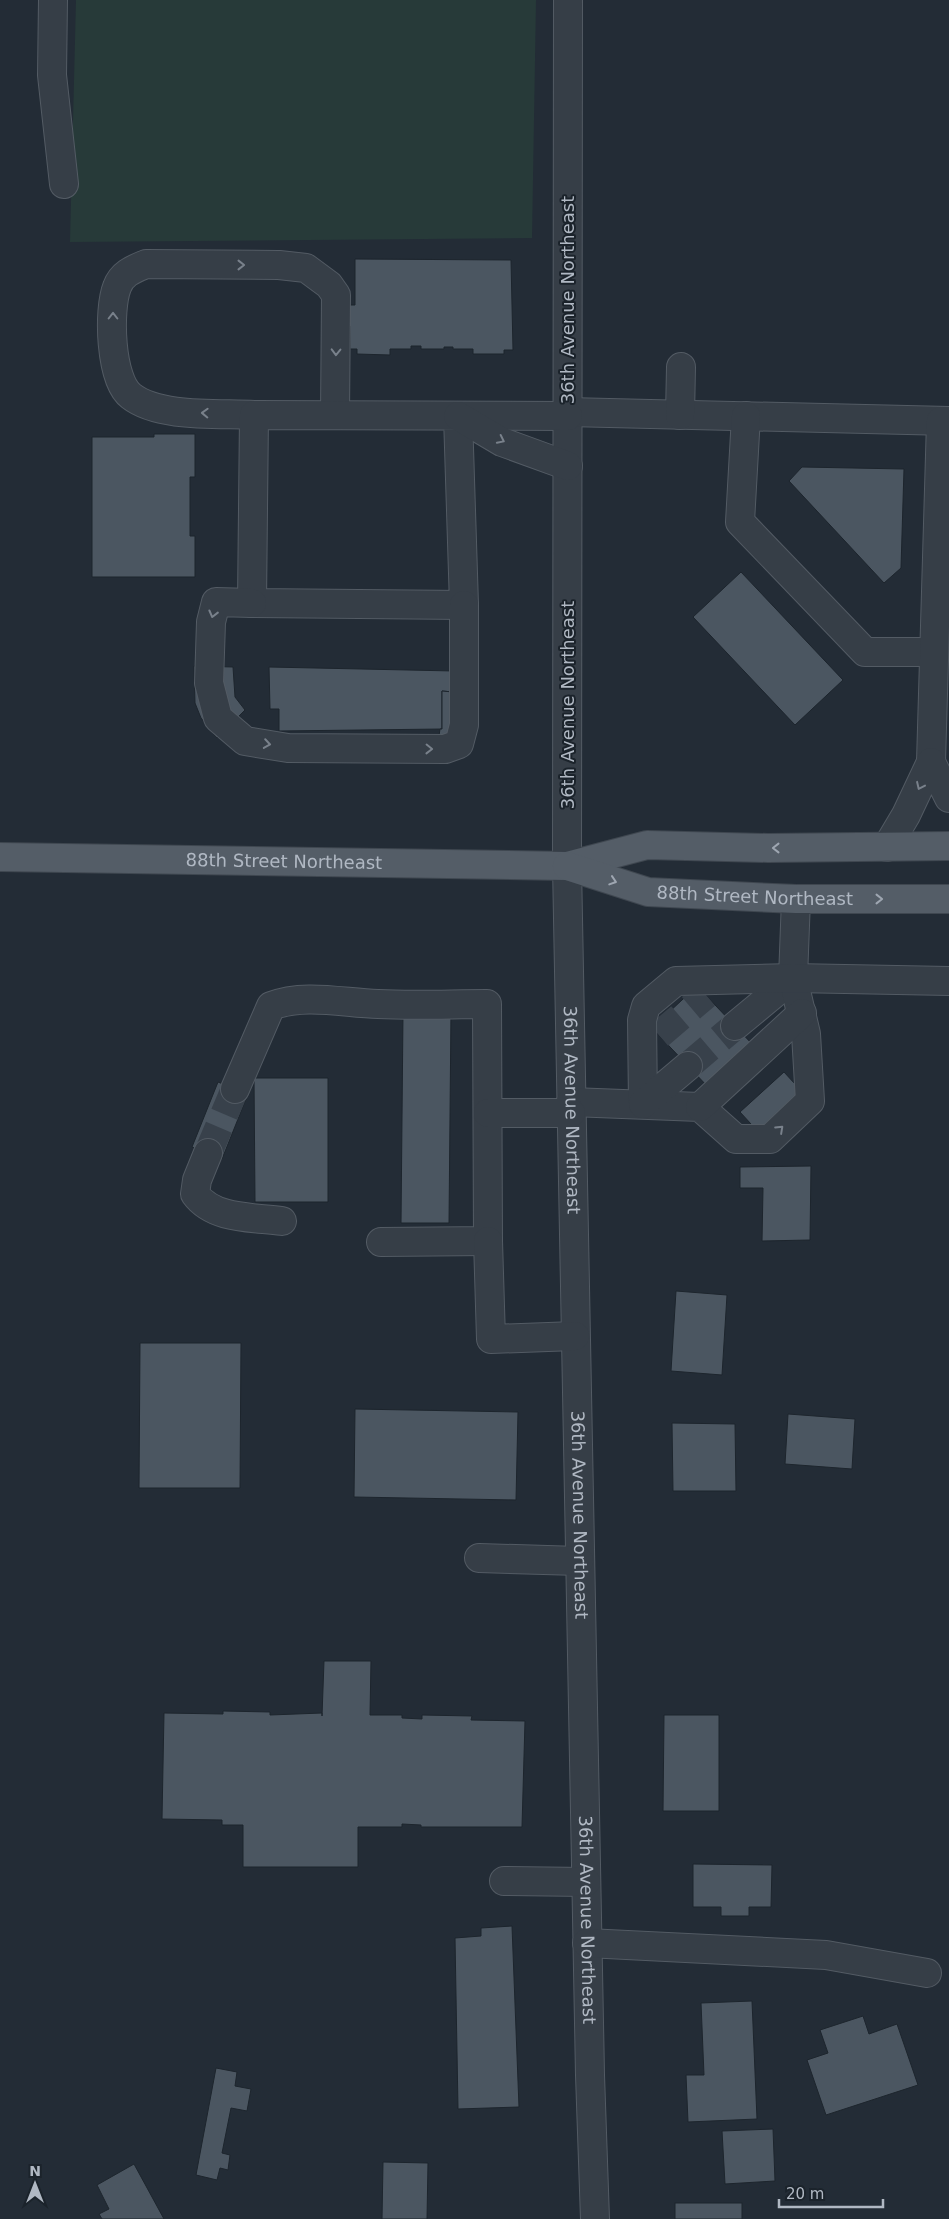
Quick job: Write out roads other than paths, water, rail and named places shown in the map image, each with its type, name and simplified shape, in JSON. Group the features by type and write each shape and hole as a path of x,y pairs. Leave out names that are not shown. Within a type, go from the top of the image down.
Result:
{"main road":[{"name":"88th Street Northeast","path":"0,857 567,866 647,846 768,848 949,846"},
{"name":"88th Street Northeast","path":"567,866 648,892 796,899 949,899"}],"street":[{"path":"53,0 52,75 64,184"},
{"name":"36th Avenue Northeast","path":"568,0 567,866 579,1561 595,2219"},
{"path":"335,415 336,295 329,285 306,268 279,265 146,264 128,272 117,286 113,309 113,332 115,363 120,383 131,396 147,404 172,411 254,415 458,416 568,414 945,421 943,538 934,652 931,762 906,815 887,847"},
{"path":"680,415 681,367"},
{"path":"252,604 254,415"},
{"path":"458,416 502,442 568,466"},
{"path":"458,416 464,605 464,725 459,744 445,749 288,748 245,741 218,718 210,683 211,622 216,602 252,604 464,605"},
{"path":"746,416 740,522 865,652 934,652"},
{"path":"931,762 949,798"},
{"path":"488,1113 643,1104 700,1107 736,1139 770,1139 810,1101 806,1034 793,978 796,899"},
{"path":"735,1026 793,978"},
{"path":"643,1104 651,1043 642,1020 646,1006 657,994 676,981 715,988 793,978 949,981"},
{"path":"235,1089 271,1006 286,1000 302,999 380,1004 487,1004 488,1241 491,1339 575,1336"},
{"path":"700,1107 802,1013"},
{"path":"643,1104 688,1066"},
{"path":"208,1153 197,1180 195,1194 200,1201 219,1213 282,1221"},
{"path":"381,1242 488,1241"},
{"path":"479,1558 579,1561"},
{"path":"504,1881 586,1882"},
{"path":"587,1943 826,1956 927,1973"}],"tunnel":[{"path":"659,1035 706,995"},
{"path":"688,1066 735,1026"},
{"path":"208,1153 235,1089"}]}
